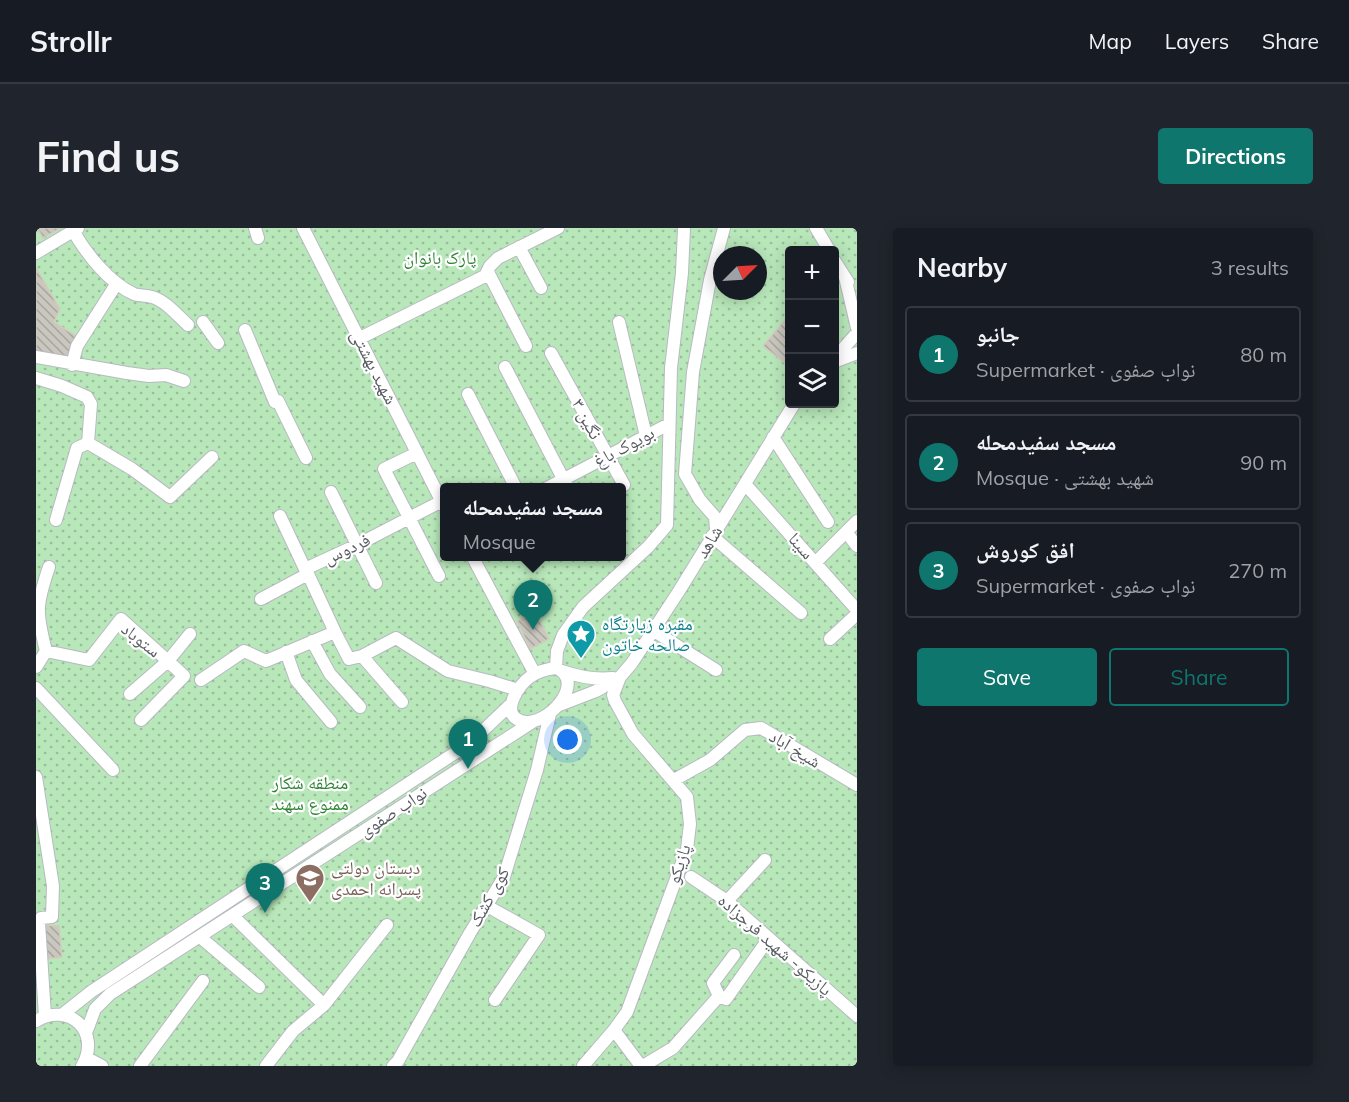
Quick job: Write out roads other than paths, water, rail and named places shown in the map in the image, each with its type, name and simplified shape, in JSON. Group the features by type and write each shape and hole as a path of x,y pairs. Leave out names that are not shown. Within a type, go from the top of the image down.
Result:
{"street":[{"name":"شهید بهشتی","path":"303,228 440,497"},
{"path":"360,338 485,276 490,266 498,258 558,228"},
{"path":"553,710 567,689 568,679 559,670 557,651 563,635 583,607 648,547 667,525 671,368 682,273 684,228"},
{"path":"724,228 710,280 693,372 685,474 700,500 715,517 714,532 801,613"},
{"path":"816,228 827,246"},
{"path":"36,253 75,230 87,254 117,283 134,294 153,297 165,304 188,325"},
{"path":"519,247 541,288"},
{"path":"839,268 857,294"},
{"path":"488,272 525,346"},
{"path":"839,354 857,331 845,277"},
{"path":"72,365 77,346 117,283"},
{"path":"203,322 218,343"},
{"path":"619,322 646,436"},
{"path":"245,330 275,402 278,401 306,458"},
{"name":"نگین ۳","path":"551,352 623,483"},
{"path":"839,358 857,353"},
{"path":"36,357 72,365 149,376 166,375 184,381"},
{"path":"505,367 566,483"},
{"path":"36,378 87,397 91,405 88,443"},
{"path":"468,394 513,483"},
{"name":"شاهد","path":"620,677 654,631 791,408"},
{"name":"بویوک باغ","path":"566,483 607,456 669,424"},
{"path":"773,437 828,522"},
{"path":"670,439 686,442"},
{"path":"88,443 170,496 212,457"},
{"path":"56,520 78,448 88,443"},
{"path":"417,453 384,470 439,576"},
{"name":"سینا","path":"745,484 816,562 857,612"},
{"path":"331,492 376,583"},
{"name":"فردوس","path":"261,599 306,571 410,517 440,504"},
{"path":"280,516 349,659 362,656 396,638 448,671 518,690"},
{"path":"816,562 857,521"},
{"path":"847,533 857,546"},
{"path":"475,561 535,674"},
{"path":"36,667 46,651 36,622 37,596 49,567"},
{"path":"830,639 857,612"},
{"name":"ستوباد","path":"46,651 88,660 121,619 168,661 190,634"},
{"path":"654,631 716,670"},
{"path":"201,680 244,651 266,662 335,632"},
{"path":"312,641 330,675 360,707"},
{"path":"286,652 296,681 331,722"},
{"path":"362,656 402,702"},
{"path":"130,693 168,661 184,676 141,720"},
{"path":"559,670 598,680 620,677 534,721 524,722 516,719 512,714 511,705 518,690 535,674 559,670"},
{"name":"پازیکو","path":"583,1066 627,1012 687,849 690,824 687,796 633,734 615,701 613,695 620,677"},
{"path":"36,688 113,771"},
{"name":"نواب صفوی","path":"63,1014 109,980 470,743 511,705"},
{"name":"کوی کشک","path":"393,1066 504,878 553,710"},
{"name":"نواب صفوی","path":"86,1033 95,1009 110,994 534,721"},
{"name":"شیخ آباد","path":"674,780 710,760 745,730 761,728 856,782"},
{"path":"36,777 53,886 52,917 41,918 39,923 40,1018 63,1014 80,1024 88,1041 84,1062 102,1066"},
{"path":"727,902 765,860"},
{"name":"پازیکو- شهید فرجزاده","path":"691,877 727,902 857,1016"},
{"path":"487,906 539,935 495,1000"},
{"path":"233,915 324,1005"},
{"path":"266,1066 293,1031 324,1005 387,925"},
{"path":"200,938 259,987"},
{"path":"734,955 713,983 719,996 726,999 769,938"},
{"path":"140,1066 203,981"},
{"path":"614,1030 642,1066 673,1048 719,996"}],"place":[{"name":"مسجد سفیدمحله","path":"533,630"},
{"name":"مقبره زیارتگاه صالحه خاتون","path":"581,660"},
{"name":"جانبو","path":"468,769"},
{"name":"دبستان دولتی پسرانه احمدی","path":"310,904"},
{"name":"افق کوروش","path":"265,913"}],"park label":[{"name":"پارک بانوان","path":"440,258"},
{"name":"منطقه شکار ممنوع سهند","path":"310,793"}]}
